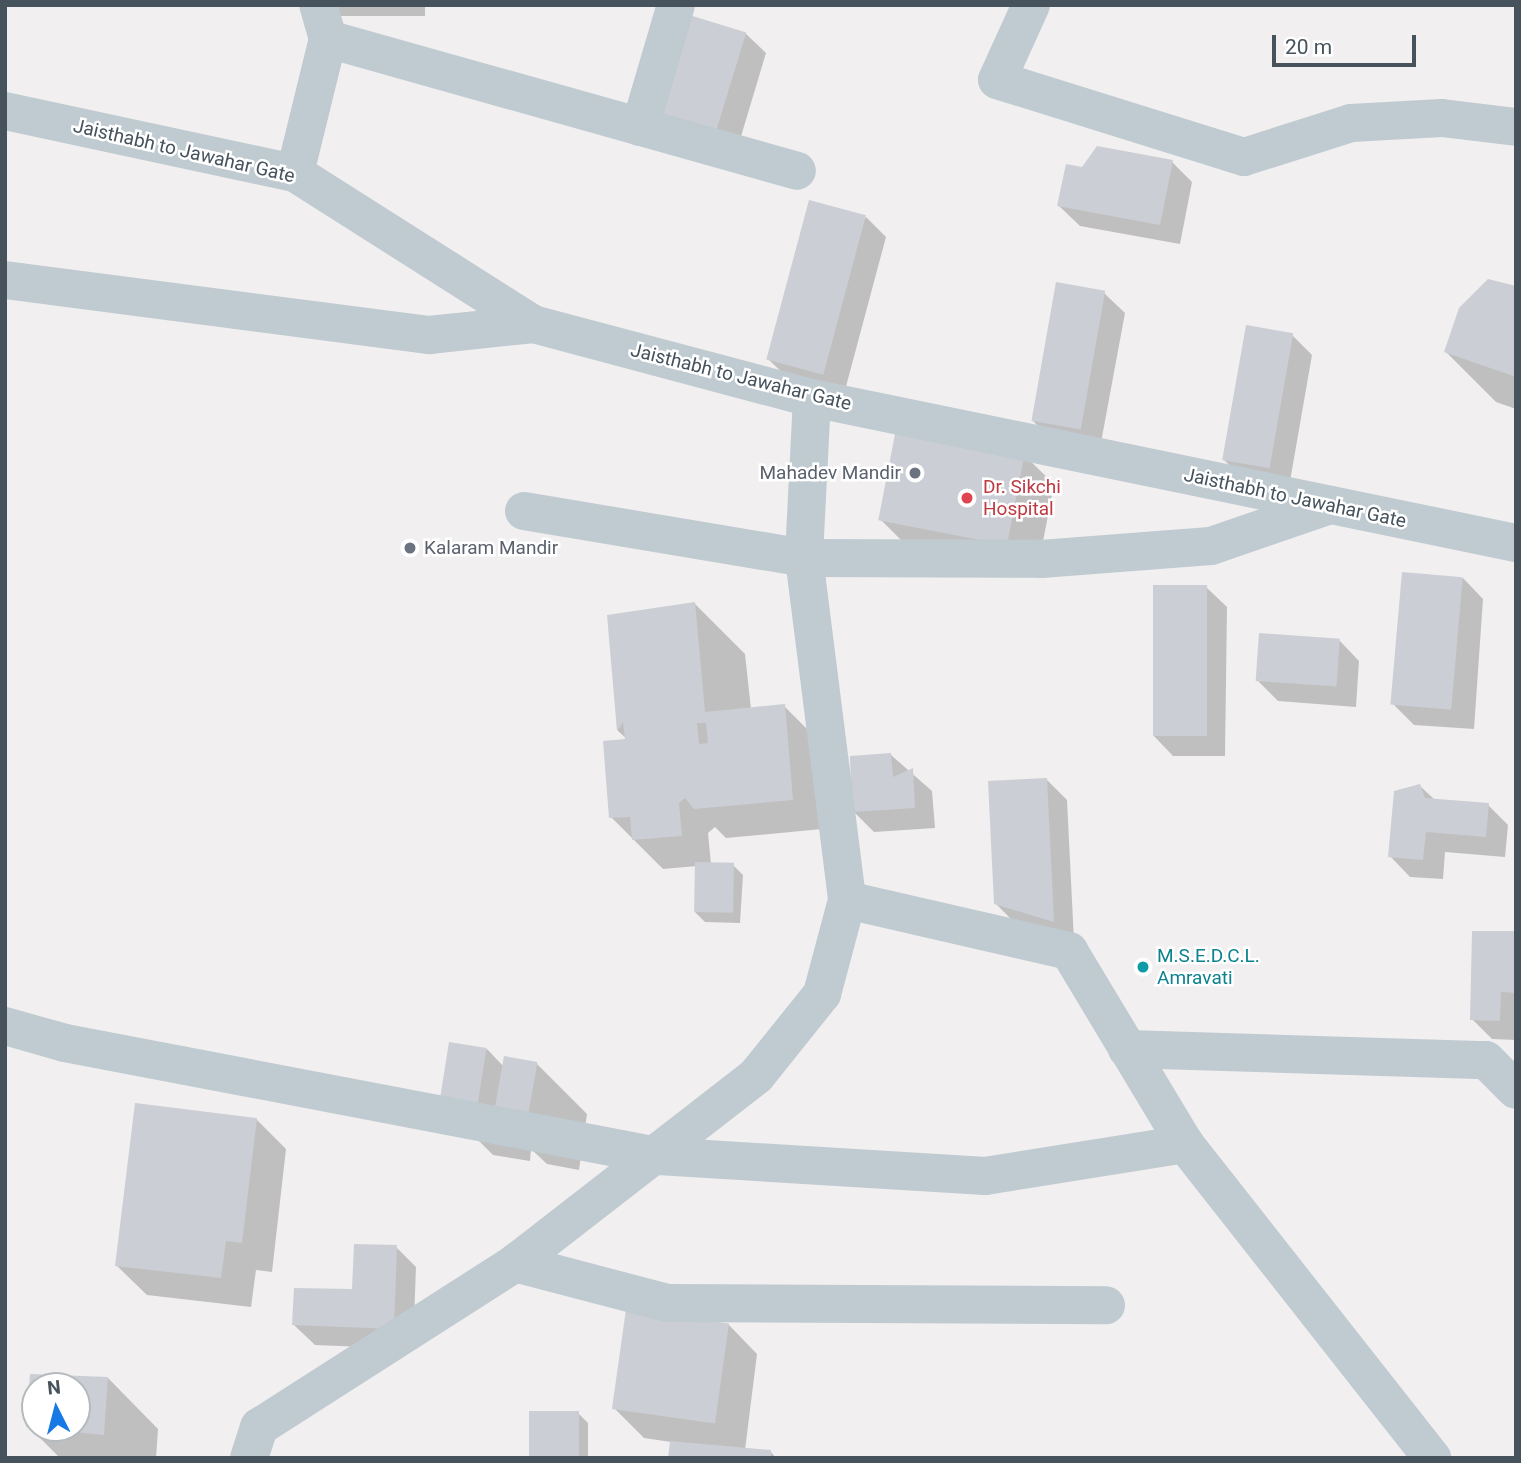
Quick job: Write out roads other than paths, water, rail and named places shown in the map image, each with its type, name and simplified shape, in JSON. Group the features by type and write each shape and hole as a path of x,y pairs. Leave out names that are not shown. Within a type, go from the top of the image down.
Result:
{"street":[{"path":"640,127 676,5"},
{"path":"1031,5 998,80 1244,157 1351,123 1442,118 1516,127"},
{"path":"295,173 323,22 640,127 797,171"},
{"name":"Jaisthabh to Jawahar Gate","path":"5,111 295,173 533,324 812,398 1516,543"},
{"path":"5,280 429,335 533,324"},
{"path":"248,1458 259,1427 515,1263 658,1156 757,1075 822,994 847,900 804,558 812,398"},
{"path":"524,511 804,558 1041,559 1211,547 1331,505"},
{"path":"847,900 1069,951 1185,1144 1432,1458"},
{"path":"5,1026 65,1043 658,1156 985,1176 1185,1144"},
{"path":"1127,1049 1486,1060 1516,1090"},
{"path":"515,1263 668,1303 1106,1305"}],"place":[{"name":"Mahadev Mandir","path":"915,473"},
{"name":"Dr. Sikchi Hospital","path":"967,498"},
{"name":"Kalaram Mandir","path":"410,548"},
{"name":"M.S.E.D.C.L. Amravati","path":"1143,967"}]}
